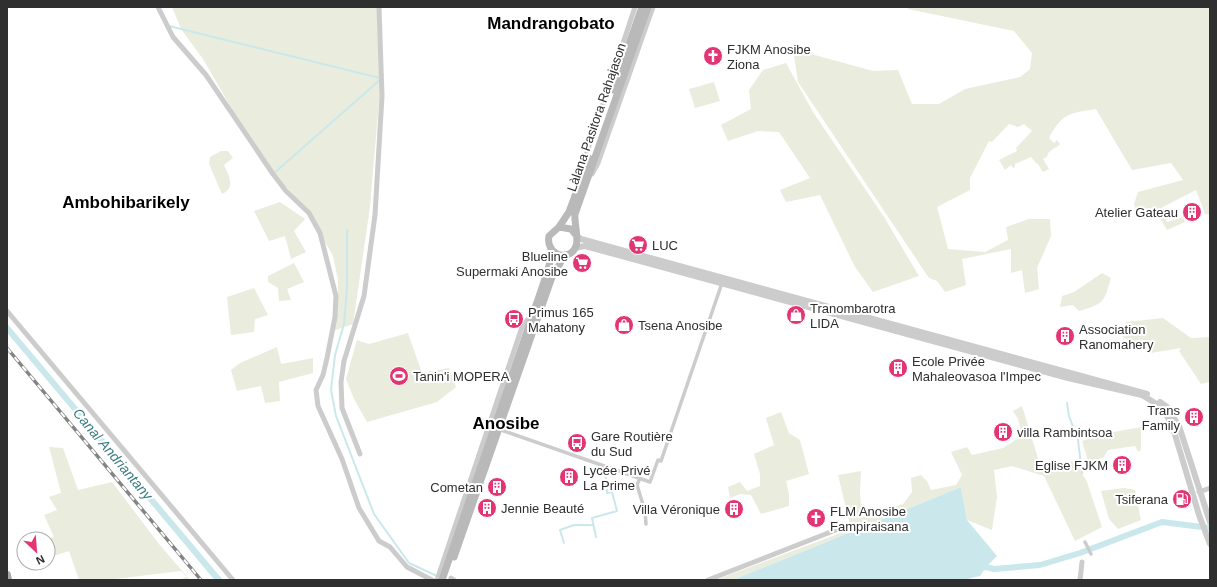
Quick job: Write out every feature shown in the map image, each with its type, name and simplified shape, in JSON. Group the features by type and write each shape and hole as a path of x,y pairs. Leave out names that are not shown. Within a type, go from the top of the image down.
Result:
{"main road":[{"name":"Làlana Pasitora Rahajason","path":"576,235 575,214 584,180 642,7"},
{"name":"Làlana Pasitora Rahajason","path":"558,227 569,212 584,180 648,7"},
{"path":"442,580 448,576 552,277 565,255 575,248 577,242 576,235 571,229 558,227 549,236 551,248 550,262 546,276 448,576"},
{"path":"551,248 557,254 565,255"},
{"path":"7,575 8,580"}],"street":[{"path":"158,7 173,37 206,75 273,174 286,191 309,213 320,233 336,296 335,317 327,358 316,390 318,406 342,459 359,508 379,541 390,547 407,567 432,580"},
{"path":"360,454 342,408 342,382 344,361 364,296 375,216 382,96 379,7"},
{"path":"584,180 584,158 635,7"},
{"path":"584,180 598,163 653,7"},
{"path":"576,235 581,239 1143,392 1167,407 1179,426 1199,492 1210,521"},
{"path":"575,248 585,246 1068,378 1142,395 1163,408 1173,428 1200,518 1210,544"},
{"path":"501,430 650,482 658,460 661,461 722,283"},
{"path":"7,311 233,580"},
{"path":"640,478 637,485 644,506 646,524"},
{"path":"1199,492 1210,488"},
{"path":"708,580 846,526"},
{"path":"1085,542 1091,554"},
{"path":"1080,580 1082,562"},
{"path":"437,580 448,576"}],"shaded area":[{"path":"172,7 377,7 381,78 370,207 353,324 333,331 338,311 338,280 333,256 306,209 260,158 203,59 181,29"},
{"path":"908,7 1210,7 1210,215 1205,214 1196,190 1161,208 1167,222 1183,217 1185,222 1167,230 1159,216 1139,220 1134,204 1138,192 1183,180 1171,163 1132,170 1096,109 1073,113 1058,123 1049,138 1054,143 1057,140 1060,144 1050,151 1047,157 1043,159 1049,169 1043,172 1031,157 1015,164 1015,167 1013,168 1011,165 1005,170 999,160 1017,151 1016,148 1032,131 1024,124 1018,127 1009,124 992,142 989,141 970,178 970,190 937,207 948,249 985,252 1008,240 1006,227 1029,219 1050,219 1051,236 1037,268 1039,289 1025,293 1022,270 1011,273 1011,249 962,259 966,285 945,292 937,281 929,278 798,82 793,49 873,71 898,70 912,104 939,104 965,89 1020,77 1030,69 1032,53 1014,31 908,9"},
{"path":"786,63 813,112 884,217 919,276 873,292 855,267 820,195 786,202 780,190 810,178 779,132 758,131 728,141 721,125 751,109 749,90 763,70"},
{"path":"714,82 720,101 695,108 689,89"},
{"path":"221,151 228,151 233,158 224,165 229,177 230,185 229,188 222,194 209,164 210,157"},
{"path":"280,202 305,219 294,231 306,252 291,259 285,236 269,241 254,211"},
{"path":"294,263 304,282 287,289 291,300 279,301 278,288 268,282 268,276"},
{"path":"1102,273 1111,278 1107,292 1102,301 1094,306 1079,311 1073,305 1060,307 1062,296 1074,292"},
{"path":"254,288 268,315 255,319 254,332 231,335 227,297"},
{"path":"1163,318 1191,338 1210,337 1210,382 1201,384 1179,351 1181,348 1151,353 1120,335 1126,322"},
{"name":"Tanin'i MOPERA","path":"408,333 422,373 449,368 456,387 437,402 367,422 354,399 346,379 357,340 369,344"},
{"path":"277,347 281,364 313,358 313,373 279,382 280,401 265,403 261,386 237,391 231,370 240,363"},
{"path":"1022,406 1041,468 1075,461 1087,482 1102,527 1075,541 1044,476 1012,466 994,470 997,497 992,530 967,520 961,487 733,580 716,580 851,529 838,475 861,471 860,493 862,517 903,504 912,492 911,478 921,475 927,481 931,490 956,485 962,475 951,452 967,447 972,455 1003,448 1022,436 1018,419 1013,411"},
{"path":"781,412 789,433 800,440 809,474 786,481 789,494 789,506 761,514 751,495 740,494 730,498 728,487 740,482 747,491 760,486 760,474 754,454 774,445 766,418"},
{"path":"1141,427 1141,450 1138,452 1135,446 1108,450 1103,458 1088,461 1082,441 1103,434"},
{"path":"49,447 63,448 78,490 112,482 159,544 190,580 179,580 187,577 181,571 107,580 79,580 69,551 56,555 56,531 51,531 44,515 57,510 49,497 61,493"},
{"path":"1124,488 1135,490 1141,520 1118,529 1109,519 1101,491"}],"water":[{"path":"961,487 967,520 997,556 986,567 980,576 964,580 733,580"}],"waterway":[{"path":"169,26 380,78"},
{"path":"273,174 381,79"},
{"name":"Canal Andriantany","path":"347,230 347,287 344,324 335,355 331,390 336,416 374,514 409,563 437,576"},
{"name":"Canal Andriantany","path":"7,328 219,580"},
{"name":"Canal Andriantany","path":"7,330 216,580"},
{"path":"1067,403 1069,416 1078,440 1082,473"},
{"path":"596,537 592,518 617,511 612,492 607,493 605,466"},
{"path":"978,568 986,567 994,569 1040,565 1080,553 1162,522 1210,528"},
{"path":"564,543 560,530 574,525 593,525"}],"railway":[{"path":"7,348 201,580"}],"place":[{"name":"FJKM Anosibe Ziona","path":"713,56"},
{"name":"Atelier Gateau","path":"1192,212"},
{"name":"LUC","path":"638,245"},
{"name":"Blueline Supermaki Anosibe","path":"582,263"},
{"name":"Tranombarotra LIDA","path":"796,315"},
{"name":"Primus 165 Mahatony","path":"514,319"},
{"name":"Tsena Anosibe","path":"624,325"},
{"name":"Association Ranomahery","path":"1065,336"},
{"name":"Ecole Privée Mahaleovasoa l'Impec","path":"898,368"},
{"name":"Tanin'i MOPERA","path":"399,376"},
{"name":"Trans Family","path":"1194,417"},
{"name":"villa Rambintsoa","path":"1003,432"},
{"name":"Gare Routière du Sud","path":"577,443"},
{"name":"Eglise FJKM","path":"1122,465"},
{"name":"Lycée Privé La Prime","path":"569,477"},
{"name":"Cometan","path":"497,487"},
{"name":"Tsiferana","path":"1182,499"},
{"name":"Jennie Beauté","path":"487,508"},
{"name":"Villa Véronique","path":"734,509"},
{"name":"FLM Anosibe Fampiraisana","path":"816,518"}],"district":[{"name":"Mandrangobato","path":"551,23"},
{"name":"Ambohibarikely","path":"126,202"},
{"name":"Anosibe","path":"506,423"}]}
